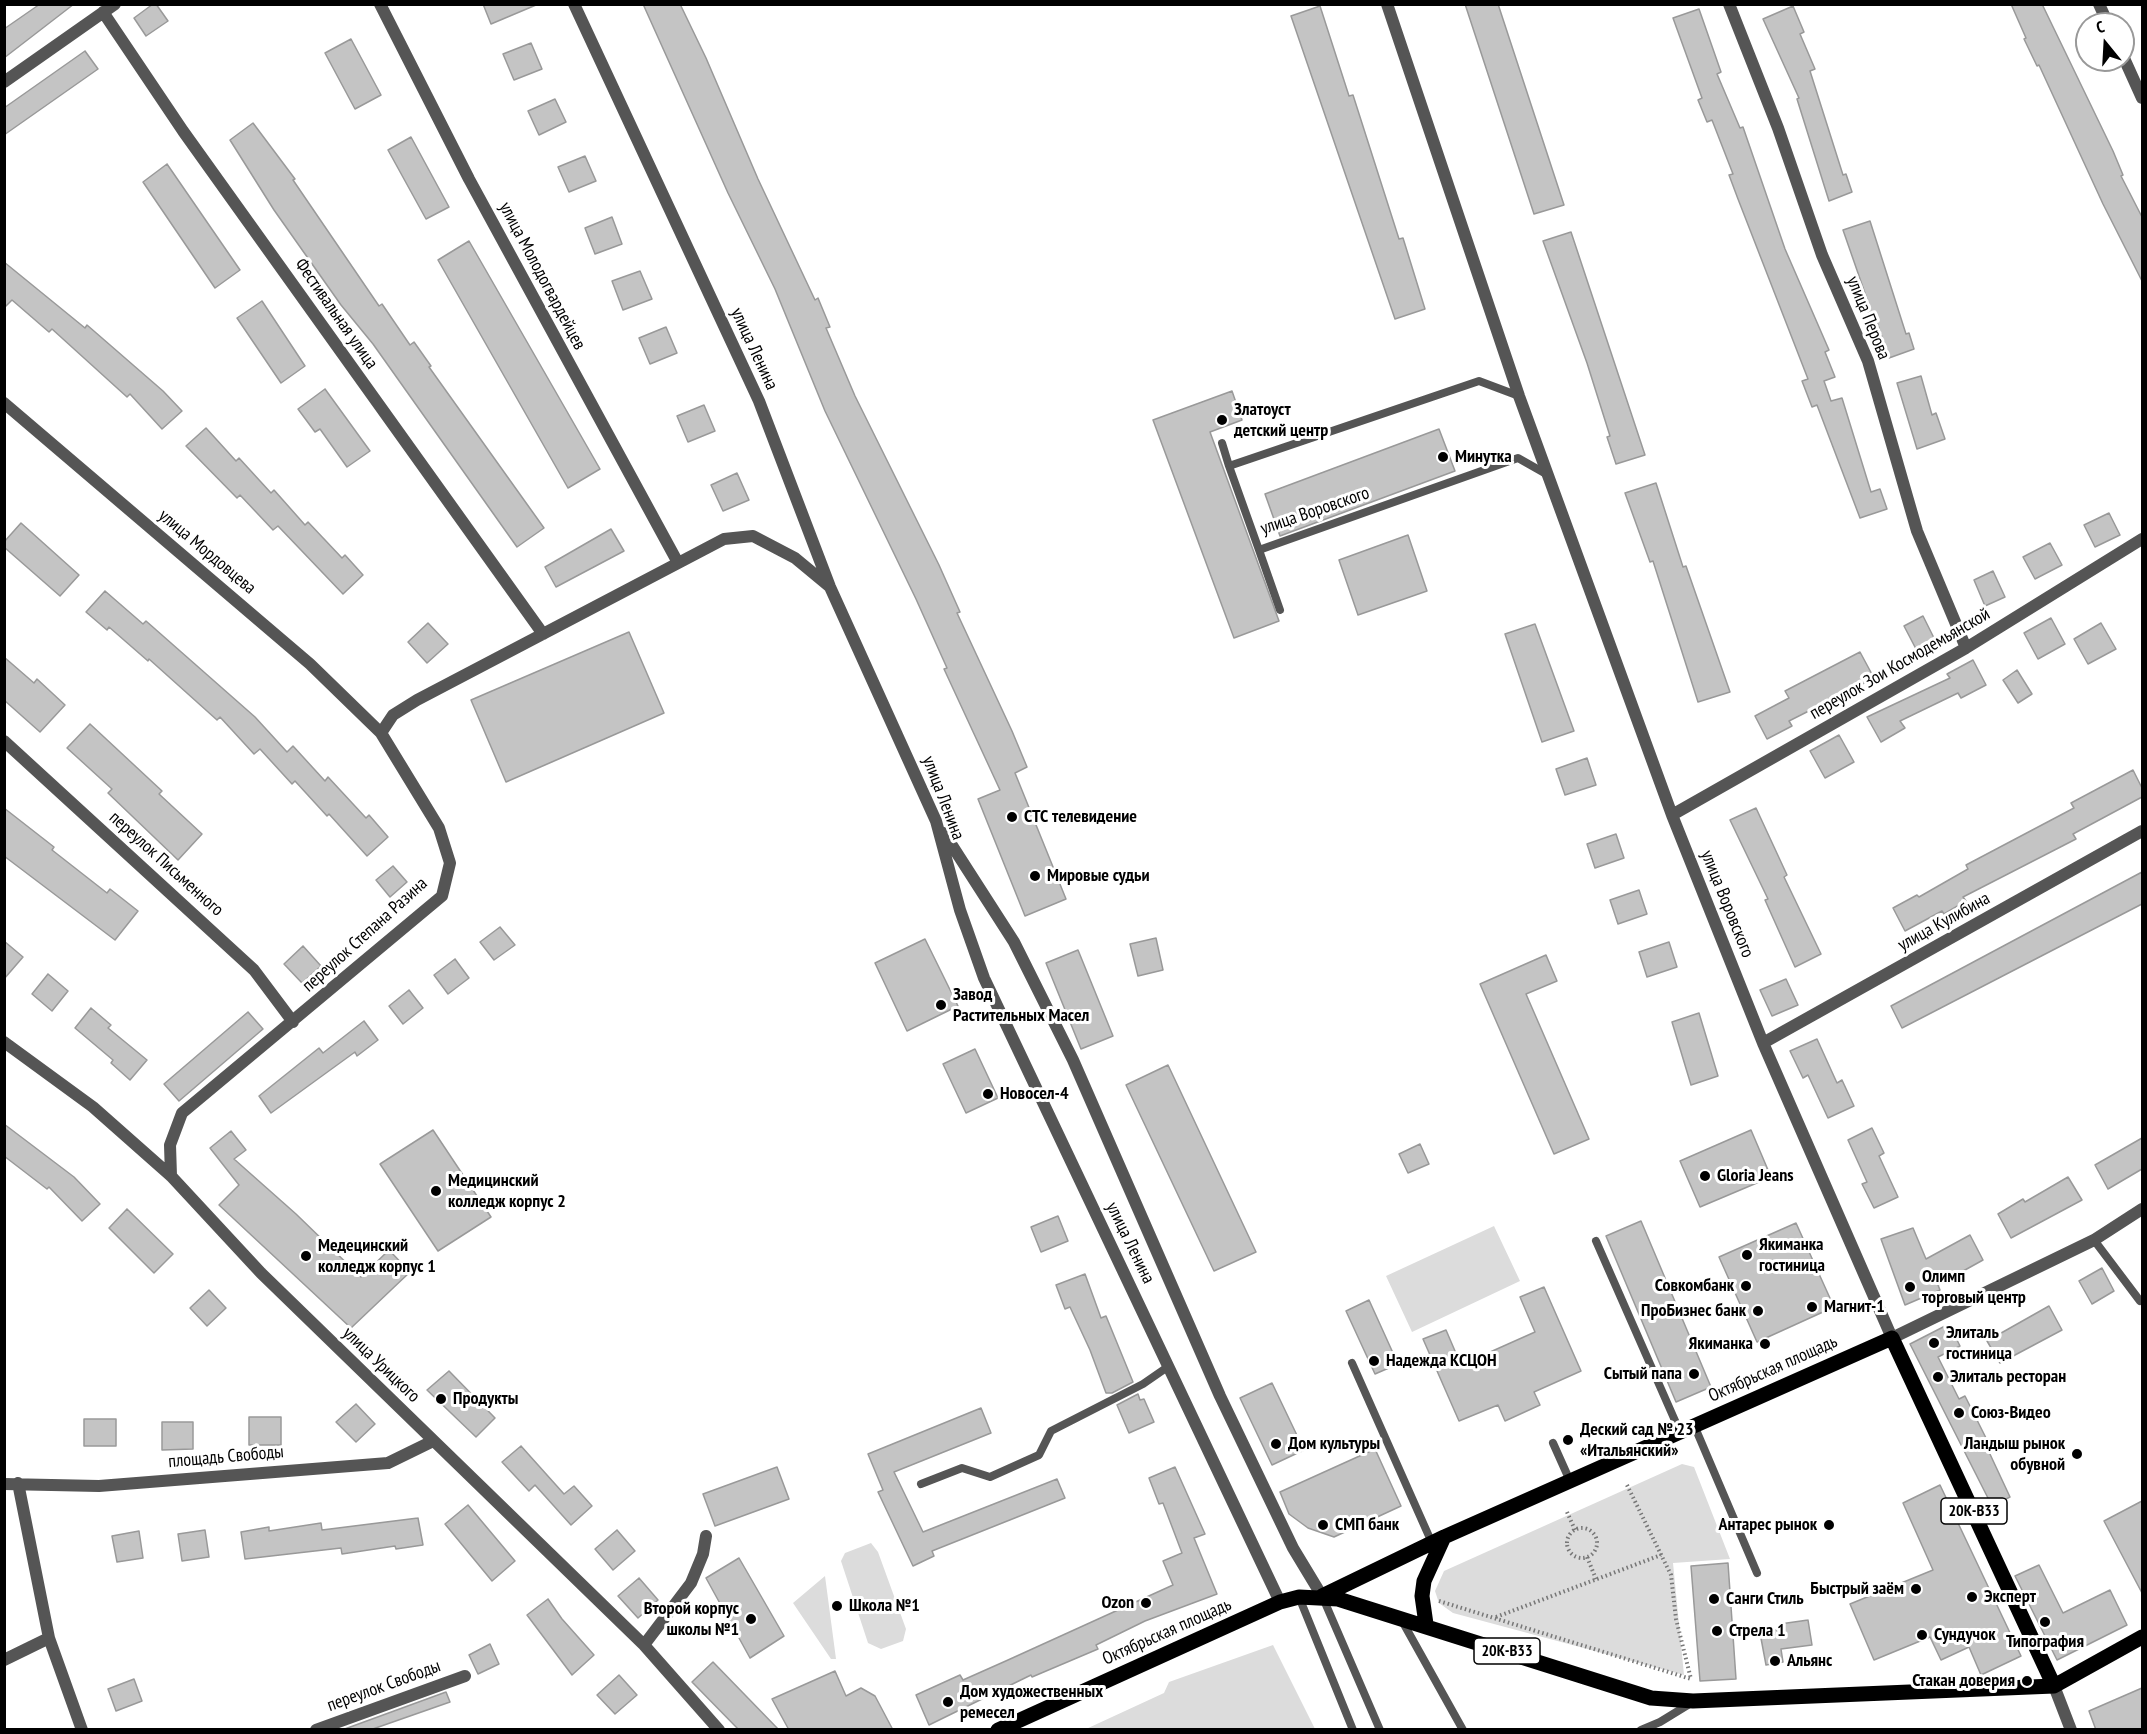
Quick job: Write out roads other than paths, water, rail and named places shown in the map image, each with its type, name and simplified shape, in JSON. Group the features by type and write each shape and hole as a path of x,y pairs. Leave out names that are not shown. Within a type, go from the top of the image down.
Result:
{"main road":[{"name":"Октябрьская площадь","path":"1322,1596 1570,1480 1892,1338"},
{"name":"20К-В33","path":"1892,1338 2054,1686 2142,1636"},
{"path":"1426,1624 1422,1596 1424,1581 1438,1540"},
{"name":"Октябрьская площадь","path":"998,1730 1280,1602 1299,1597 1322,1596 1426,1624 1651,1698 1693,1701 2054,1686"}],"street":[{"path":"4,82 115,4"},
{"name":"улица Молодогвардейцев","path":"380,4 469,179 677,561"},
{"name":"улица Ленина","path":"574,4 759,401 830,587 936,821 960,910 984,978 1280,1602"},
{"name":"улица Воровского","path":"1387,4 1519,396 1672,814 1763,1043 1892,1338"},
{"name":"улица Перова","path":"1729,4 1778,128 1822,255 1868,361 1917,531 1966,648"},
{"name":"Фестивальная улица","path":"103,12 183,130 543,634"},
{"path":"2130,72 2142,98"},
{"name":"улица Мордовцева","path":"4,403 310,664 381,733"},
{"path":"381,733 393,715 417,700 677,561 724,539 753,536 795,558 830,587"},
{"name":"переулок Зои Космодемьянской","path":"1672,814 1966,648 2142,539"},
{"name":"переулок Степана Разина","path":"171,1176 170,1145 182,1113 293,1023 442,896 450,863 439,828 381,733"},
{"name":"переулок Письменного","path":"4,741 254,970 293,1023"},
{"path":"936,821 1014,942 1097,1115 1220,1396 1293,1548 1322,1596"},
{"name":"улица Кулибина","path":"1763,1043 2142,831"},
{"name":"улица Урицкого","path":"4,1042 93,1107 171,1176 261,1273 644,1645 719,1730"},
{"path":"1892,1338 2094,1240 2142,1209"},
{"name":"площадь Свободы","path":"4,1484 99,1486 388,1463 433,1441"},
{"path":"18,1484 49,1638 81,1730"},
{"path":"644,1645 692,1583 703,1554 706,1536"},
{"path":"4,1660 49,1638"},
{"name":"переулок Свободы","path":"316,1730 465,1676"},
{"path":"2054,1686 2071,1730"}],"lane":[{"path":"1229,466 1479,381 1519,396"},
{"name":"улица Воровского","path":"1222,443 1259,550 1518,458 1548,475"},
{"path":"1259,550 1280,610"},
{"path":"2094,1240 2140,1301"},
{"path":"1596,1241 1757,1573"},
{"path":"1352,1363 1438,1540"},
{"path":"921,1484 962,1468 990,1478 1039,1455 1050,1431 1143,1384 1169,1366"},
{"path":"1553,1443 1570,1480"},
{"path":"1322,1596 1380,1730"},
{"path":"1299,1597 1353,1730"},
{"path":"1399,1616 1463,1730"},
{"path":"1641,1730 1660,1722 1693,1701"}],"place":[{"name":"Златоуст детский центр","path":"1222,420"},
{"name":"Минутка","path":"1443,457"},
{"name":"СТС телевидение","path":"1012,817"},
{"name":"Мировые судьи","path":"1035,876"},
{"name":"Завод Растительных Масел","path":"941,1005"},
{"name":"Новосел-4","path":"988,1094"},
{"name":"Gloria Jeans","path":"1705,1176"},
{"name":"Медицинский колледж корпус 2","path":"436,1191"},
{"name":"Якиманка гостиница","path":"1747,1255"},
{"name":"Медецинский колледж корпус 1","path":"306,1256"},
{"name":"Совкомбанк","path":"1746,1286"},
{"name":"Олимп торговый центр","path":"1910,1287"},
{"name":"Магнит-1","path":"1812,1307"},
{"name":"ПроБизнес банк","path":"1758,1311"},
{"name":"Элиталь гостиница","path":"1934,1343"},
{"name":"Якиманка","path":"1765,1344"},
{"name":"Надежда КСЦОН","path":"1374,1361"},
{"name":"Сытый папа","path":"1694,1374"},
{"name":"Элиталь ресторан","path":"1938,1377"},
{"name":"Продукты","path":"441,1399"},
{"name":"Союз-Видео","path":"1959,1413"},
{"name":"Деский сад № 23 «Итальянский»","path":"1568,1440"},
{"name":"Дом культуры","path":"1276,1444"},
{"name":"Ландыш рынок обувной","path":"2077,1454"},
{"name":"СМП банк","path":"1323,1525"},
{"name":"Антарес рынок","path":"1829,1525"},
{"name":"Быстрый заём","path":"1916,1589"},
{"name":"Эксперт","path":"1972,1597"},
{"name":"Санги Стиль","path":"1714,1599"},
{"name":"Ozon","path":"1146,1603"},
{"name":"Школа №1","path":"837,1606"},
{"name":"Второй корпус школы №1","path":"751,1619"},
{"name":"Типография","path":"2045,1622"},
{"name":"Стрела 1","path":"1717,1631"},
{"name":"Сундучок","path":"1922,1635"},
{"name":"Альянс","path":"1775,1661"},
{"name":"Стакан доверия","path":"2027,1681"},
{"name":"Дом художественных ремесел","path":"948,1702"}]}
